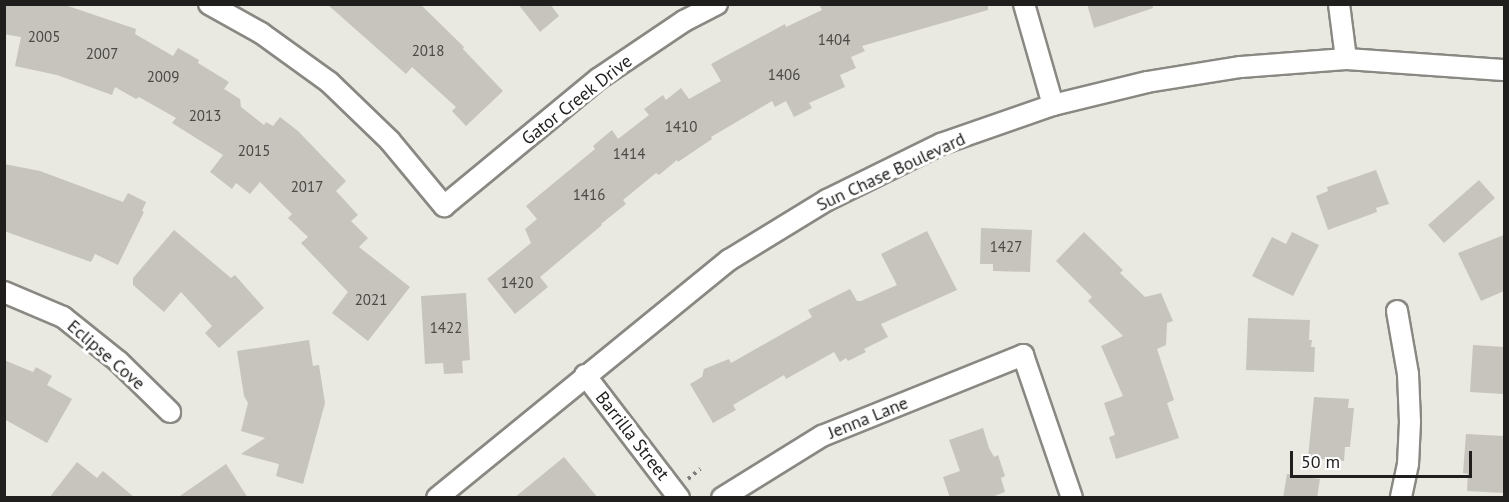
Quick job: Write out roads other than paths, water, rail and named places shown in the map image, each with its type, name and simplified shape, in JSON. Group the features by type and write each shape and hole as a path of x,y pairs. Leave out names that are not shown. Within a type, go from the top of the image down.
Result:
{"street":[{"name":"Gator Creek Drive","path":"209,4 261,33 329,82 390,141 444,206 598,80 684,21 717,4"},
{"path":"1024,4 1053,105"},
{"path":"1339,4 1346,59"},
{"name":"Sun Chase Boulevard","path":"437,498 585,375 729,260 827,200 942,144 1053,105 1147,82 1218,71 1346,59 1504,70"},
{"name":"Eclipse Cove","path":"4,292 63,317 118,361 170,412"},
{"path":"1397,311 1408,374 1410,422 1408,464 1401,498"},
{"name":"Jenna Lane","path":"722,498 822,436 1023,355 1072,498"},
{"name":"Barrilla Street","path":"585,375 679,498"}]}
